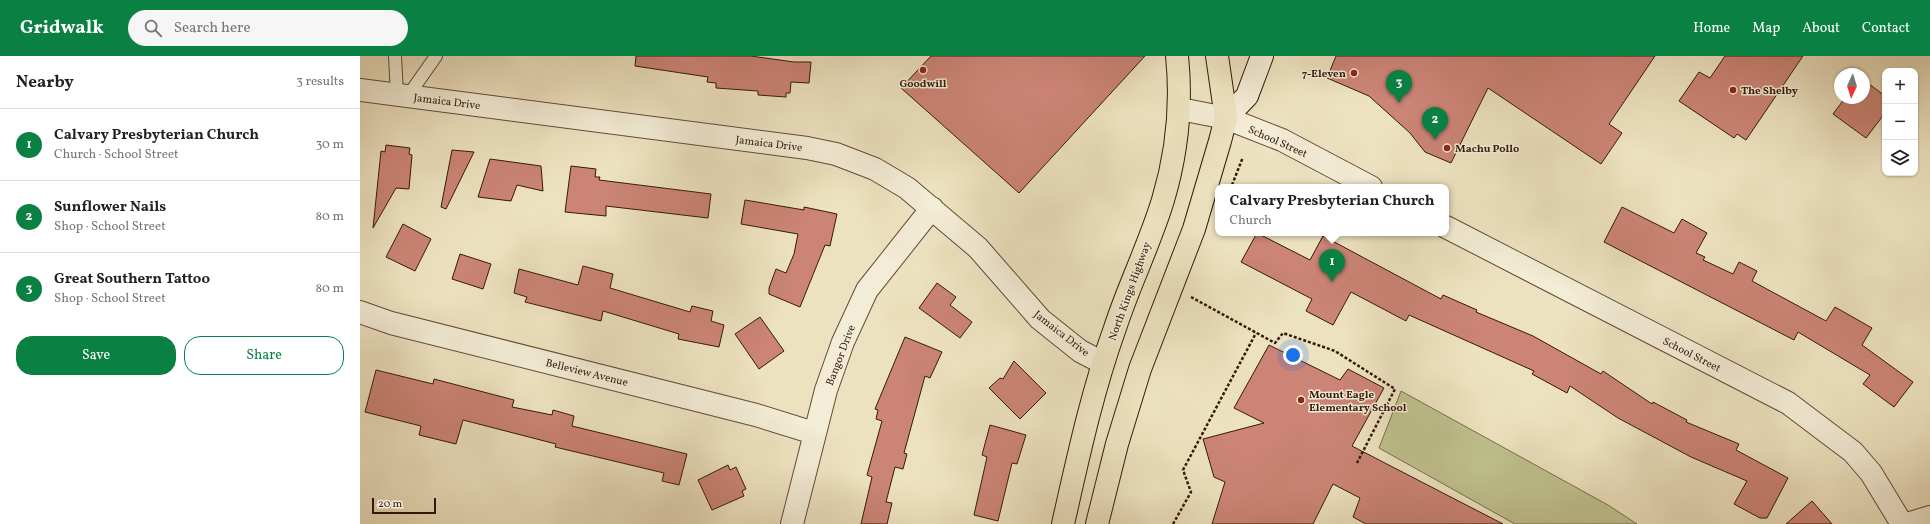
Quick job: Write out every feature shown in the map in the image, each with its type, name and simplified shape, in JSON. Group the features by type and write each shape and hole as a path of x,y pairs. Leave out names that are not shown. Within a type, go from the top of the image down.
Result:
{"main road":[{"name":"North Kings Highway","path":"1063,524 1090,409 1103,363 1114,328 1163,200 1176,140 1180,109 1178,56"},
{"path":"1097,524 1116,444 1138,377 1194,229 1226,118 1216,56"}],"street":[{"path":"1226,118 1247,96 1262,56"},
{"name":"Jamaica Drive","path":"360,90 807,148 836,154 875,169 907,188 978,248 1040,319 1080,351 1103,363"},
{"name":"School Street","path":"1180,109 1226,118 1282,140 1365,184"},
{"name":"Bangor Drive","path":"792,524 826,390 843,342 867,290 932,208"},
{"name":"School Street","path":"1449,230 1788,403 1853,452 1871,473 1902,524"},
{"name":"Belleview Avenue","path":"360,312 391,323 756,415 814,433"},
{"path":"1907,524 1930,517"}],"lane":[{"path":"395,56 402,95"},
{"path":"402,95 436,56"}],"path":[{"path":"1232,184 1243,157"},
{"path":"1186,295 1276,344 1283,333 1335,350 1395,389 1357,463"},
{"path":"1173,524 1191,492 1183,470 1256,333"}],"green space":[{"path":"1401,391 1608,505 1637,524 1515,524 1379,448"}],"building":[{"path":"636,56 751,56 794,62 811,62 809,83 791,82 790,93 786,93 786,97 758,95 758,91 716,88 716,83 707,82 708,77 635,66"},
{"path":"931,56 1145,56 1019,193 901,88"},
{"path":"1336,56 1655,56 1609,124 1622,133 1601,164 1488,88 1451,163 1425,152 1410,133 1369,96 1327,78"},
{"name":"The Shelby","path":"1725,56 1803,56 1746,140 1737,134 1734,138 1679,101 1699,72 1710,78"},
{"path":"1870,85 1882,94 1882,117 1866,138 1833,114 1840,104 1870,104"},
{"path":"386,145 410,148 409,154 412,155 409,189 396,188 373,228 381,151 385,152"},
{"path":"452,150 474,152 446,209 441,207"},
{"path":"490,159 541,166 543,191 517,185 511,201 478,197"},
{"path":"571,166 596,169 595,177 600,177 599,180 711,194 708,218 606,206 606,216 565,212"},
{"path":"745,200 804,210 804,207 837,214 830,246 825,245 800,307 769,294 769,288 776,269 786,273 794,254 798,234 741,224"},
{"path":"1622,207 1674,233 1682,219 1707,233 1696,253 1705,257 1703,260 1733,274 1739,262 1757,271 1752,281 1826,321 1835,307 1872,328 1862,345 1913,382 1894,407 1863,384 1870,375 1798,332 1794,340 1604,242"},
{"path":"403,224 431,239 415,271 386,257"},
{"path":"1255,236 1263,236 1310,260 1323,236 1441,299 1443,295 1477,310 1476,312 1533,336 1601,374 1603,371 1652,404 1653,402 1687,420 1686,422 1739,444 1736,450 1788,478 1767,518 1760,518 1734,504 1747,481 1691,457 1618,418 1570,386 1567,393 1532,374 1534,371 1409,315 1406,321 1351,292 1333,325 1306,311 1312,299 1241,262"},
{"path":"460,254 491,264 483,289 452,279"},
{"path":"583,266 613,274 610,288 690,312 692,306 713,311 711,321 724,325 719,347 678,339 679,334 603,311 601,321 525,302 527,297 514,293 519,269 578,285"},
{"path":"937,283 956,297 950,305 972,322 960,338 919,308"},
{"path":"760,317 784,351 759,369 735,334"},
{"path":"905,337 942,352 930,378 925,376 904,453 907,454 903,469 895,467 886,502 892,503 887,524 861,524 872,477 867,475 882,421 876,419 878,410 875,409"},
{"path":"1269,345 1340,380 1348,369 1384,388 1352,446 1503,524 1366,524 1353,517 1360,498 1333,484 1313,524 1212,524 1225,482 1214,477 1203,439 1264,423 1234,408"},
{"path":"1014,361 1046,393 1020,419 989,388 1000,378 1003,379"},
{"path":"376,370 433,384 434,379 514,400 512,407 552,415 553,410 574,416 572,426 687,454 679,485 662,481 664,473 555,447 556,444 463,420 456,444 419,435 421,426 365,412"},
{"path":"990,425 1026,435 1017,464 1012,463 998,521 974,515 987,457 982,455"},
{"path":"728,465 730,470 736,467 746,489 742,491 744,496 712,510 698,480"},
{"path":"1812,501 1832,524 1786,524"}],"place":[{"name":"Goodwill","path":"923,70"},
{"name":"7-Eleven","path":"1354,73"},
{"name":"The Shelby","path":"1733,90"},
{"name":"Great Southern Tattoo","path":"1399,103"},
{"name":"Sunflower Nails","path":"1435,140"},
{"name":"Machu Pollo","path":"1447,148"},
{"name":"Calvary Presbyterian Church","path":"1332,282"},
{"name":"Mount Eagle Elementary School","path":"1301,400"}]}
